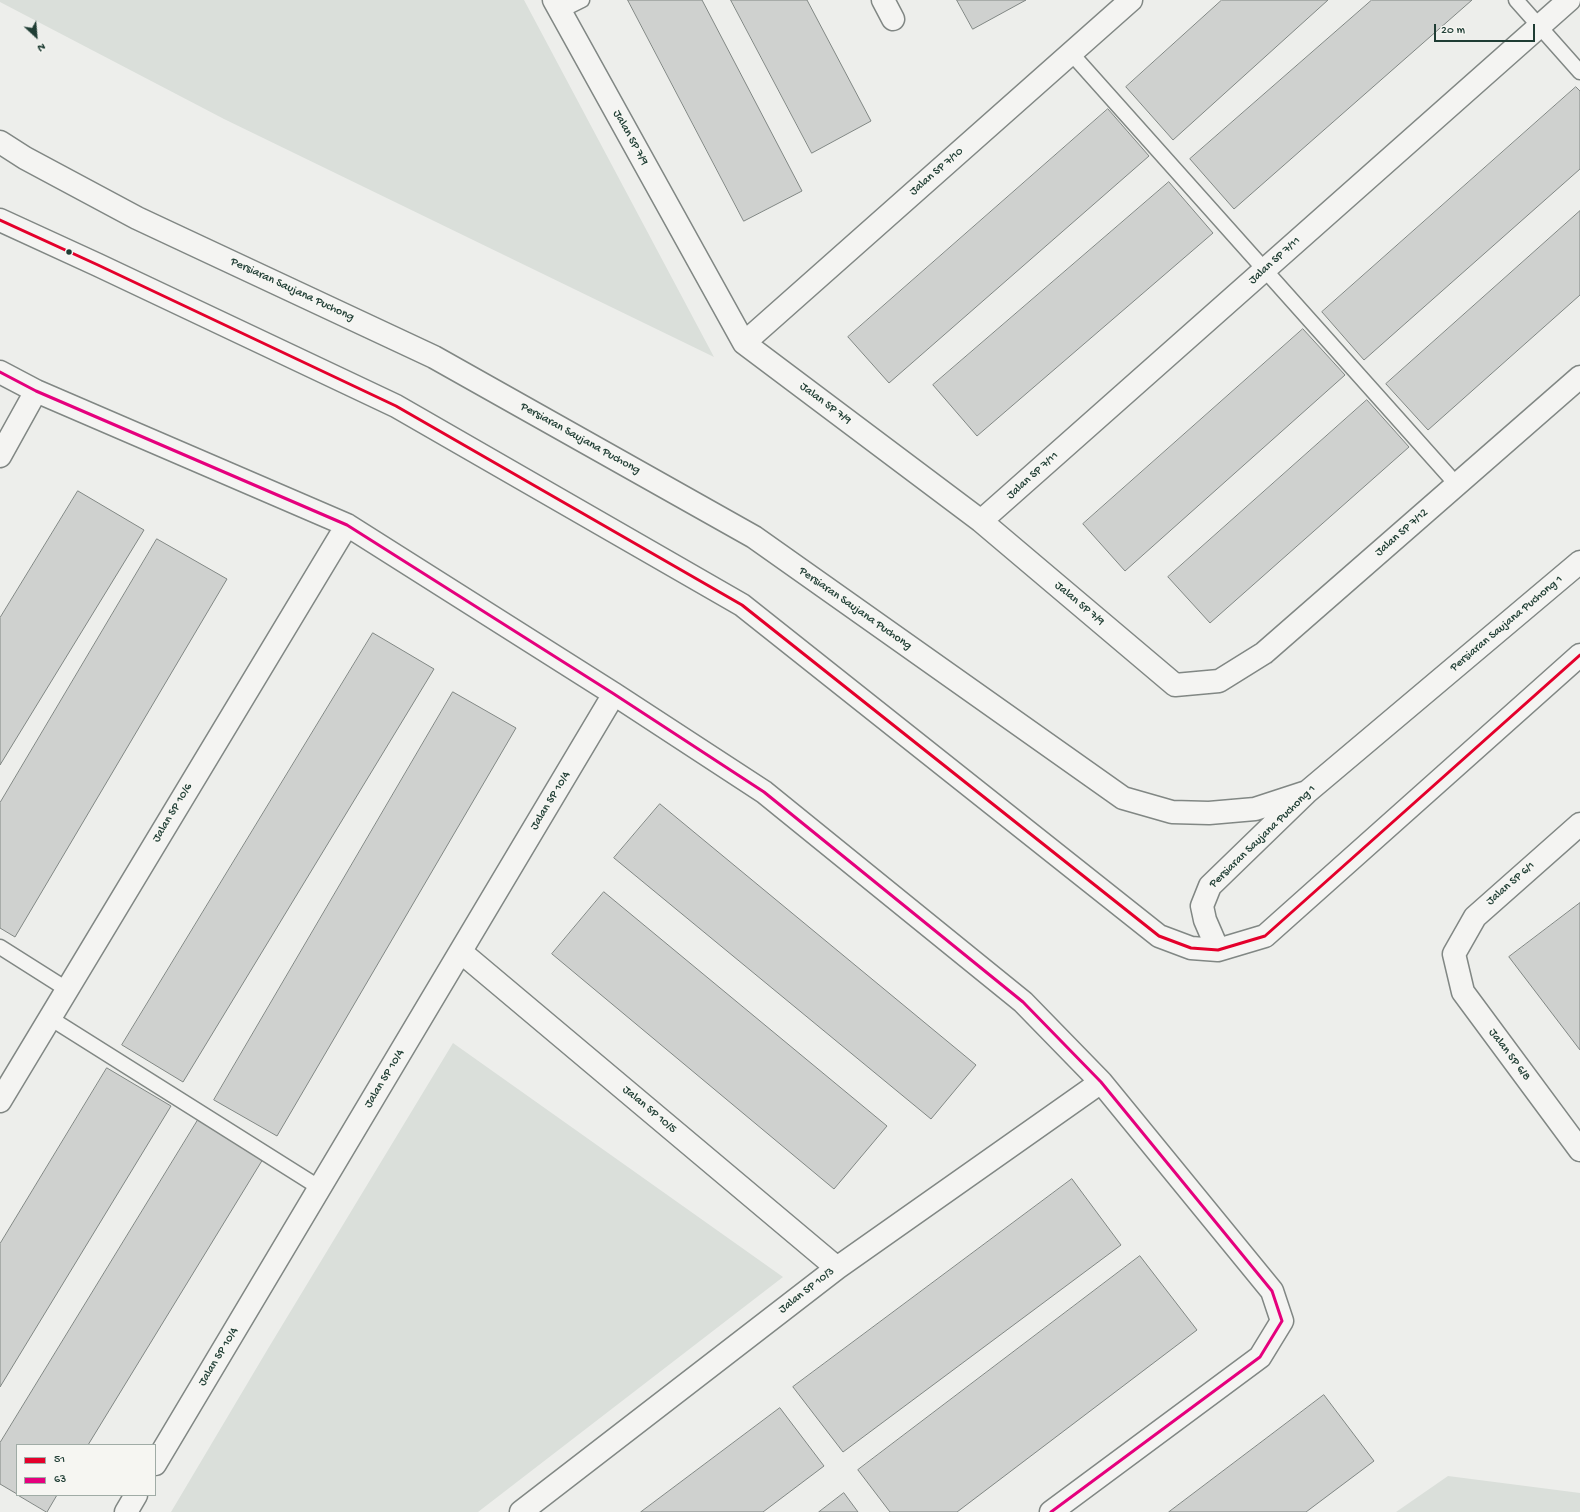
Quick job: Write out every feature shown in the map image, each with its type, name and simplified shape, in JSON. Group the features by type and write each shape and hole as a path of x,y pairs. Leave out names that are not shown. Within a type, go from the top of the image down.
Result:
{"street":[{"path":"883,0 893,19"},
{"name":"Jalan SP 7/10","path":"744,343 1131,0"},
{"name":"Jalan SP 7/11","path":"981,521 1570,0"},
{"name":"Jalan SP 7/9","path":"557,6 744,343 981,521 1175,685 1219,681"},
{"name":"Persiaran Saujana Puchong","path":"0,142 25,158 137,218 434,357 754,537 1123,798 1172,812 1209,813 1255,809 1307,792"},
{"path":"0,220 396,406 742,605 1159,936 1191,948 1218,950 1265,936 1580,655"},
{"path":"0,372 36,391 347,525 614,694 764,792 1023,1002 1100,1082 1272,1291 1282,1321 1260,1357 1051,1512"},
{"name":"Jalan SP 7/12","path":"1219,681 1264,653 1580,377"},
{"path":"0,456 36,391"},
{"name":"Jalan SP 10/6","path":"0,1102 347,525"},
{"name":"Persiaran Saujana Puchong 1","path":"1218,950 1205,920 1202,906 1210,886 1307,792 1580,562"},
{"name":"Jalan SP 10/4","path":"156,1462 614,694"},
{"name":"Jalan SP 6/1","path":"1454,954 1474,917 1580,824"},
{"name":"Jalan SP 10/5","path":"461,952 837,1268"},
{"name":"Jalan SP 6/8","path":"1454,954 1463,992 1580,1150"},
{"name":"Jalan SP 10/3","path":"521,1512 837,1268 1100,1082"},
{"path":"126,1512 135,1496"}],"lane":[{"path":"557,6 582,0"},
{"path":"1516,0 1580,72"},
{"path":"1071,53 1457,485"},
{"path":"0,947 68,990"},
{"path":"50,1018 320,1188"}],"shaded area":[{"path":"0,0 524,0 714,357 224,119 0,2"},
{"path":"453,1043 783,1277 478,1512 171,1512 269,1347"},
{"path":"1448,1476 1580,1493 1580,1512 1396,1512"}],"building":[{"path":"628,0 702,0 802,191 744,221"},
{"path":"731,0 807,0 871,121 812,153"},
{"path":"957,0 1026,0 973,29"},
{"path":"1222,0 1328,0 1173,140 1126,87"},
{"path":"1372,0 1472,0 1234,209 1190,159"},
{"path":"1576,87 1580,91 1580,169 1364,360 1322,312"},
{"path":"1108,109 1149,156 889,383 848,337"},
{"path":"1169,182 1213,233 977,436 933,385"},
{"path":"1580,211 1580,295 1428,430 1386,384"},
{"path":"1303,329 1345,375 1125,571 1083,524"},
{"path":"1367,400 1409,447 1210,623 1168,577"},
{"path":"78,491 144,530 0,765 0,618"},
{"path":"157,539 227,579 15,937 0,928 0,803"},
{"path":"373,633 434,669 183,1082 122,1045"},
{"path":"453,692 516,728 277,1136 214,1100"},
{"path":"660,804 976,1065 931,1119 614,858"},
{"path":"604,892 887,1126 834,1189 552,954"},
{"path":"1580,903 1580,1050 1509,957"},
{"path":"107,1068 171,1106 0,1387 0,1244"},
{"path":"198,1120 263,1159 89,1444 16,1444 16,1493 0,1484 0,1443"},
{"path":"1072,1179 1121,1245 843,1452 793,1387"},
{"path":"1140,1256 1197,1330 957,1512 890,1512 858,1470"},
{"path":"1324,1395 1374,1461 1306,1512 1169,1512"},
{"path":"780,1408 824,1466 763,1512 641,1512"},
{"path":"844,1493 858,1512 819,1512"},
{"path":"20,1496 56,1496 47,1512"}],"transit line":[{"name":"51","path":"0,220 396,406 742,605 1159,936 1191,948 1218,950 1265,936 1580,655"},
{"name":"63","path":"0,372 36,391 347,525 614,694 764,792 1023,1002 1101,1082 1272,1291 1282,1321 1260,1357 1051,1512"}]}
